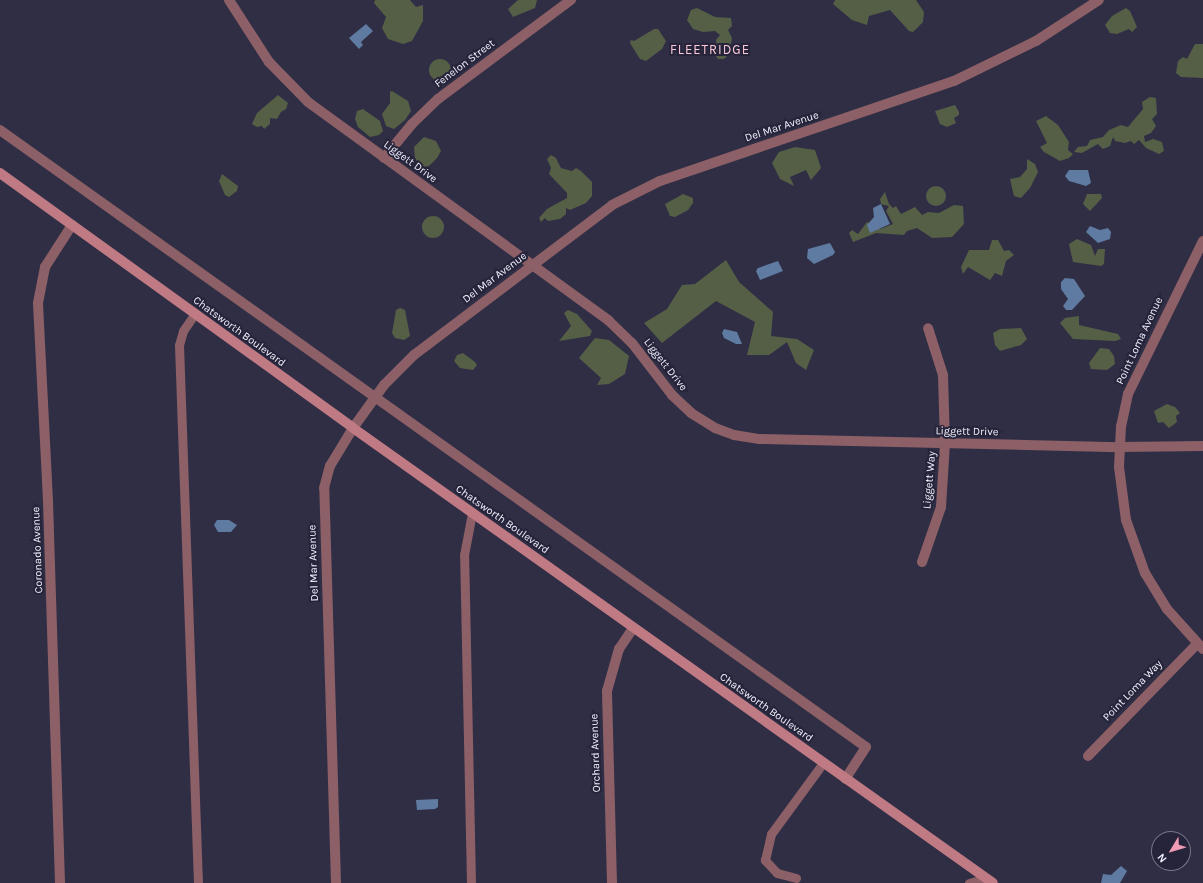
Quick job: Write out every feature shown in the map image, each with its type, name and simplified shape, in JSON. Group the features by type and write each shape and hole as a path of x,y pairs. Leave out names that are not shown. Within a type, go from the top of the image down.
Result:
{"main road":[{"name":"Chatsworth Boulevard","path":"0,173 194,315 845,779 990,880"}],"street":[{"name":"Liggett Drive","path":"229,0 268,62 294,90 384,158 615,325 632,343 672,395 691,413 715,428 734,435 760,439 1119,447 1203,446"},
{"name":"Fenelon Street","path":"384,158 412,124 438,99 571,0"},
{"name":"Del Mar Avenue","path":"336,883 324,493 328,470 353,428 375,396 414,355 590,220 636,192 660,181 954,81 1036,41 1099,0"},
{"path":"0,130 866,747 845,779"},
{"name":"Coronado Avenue","path":"60,883 48,501 38,303 45,268 72,225"},
{"name":"Point Loma Avenue","path":"1200,647 1158,596 1134,547 1121,495 1119,447 1125,407 1133,381 1203,241"},
{"name":"Liggett Way","path":"922,562 941,507 945,443 944,380 939,357 928,328"},
{"name":"Orchard Avenue","path":"612,883 607,691 619,649 633,628"},
{"name":"Point Loma Way","path":"1088,756 1200,647"}],"lane":[{"path":"194,315 183,331 179,345 198,883"},
{"path":"471,883 464,554 472,513"},
{"path":"796,878 777,873 766,860 771,834 823,763"},
{"path":"969,883 990,880"}],"green space":[{"path":"375,0 410,0 416,7 423,5 423,21 412,41 403,44 388,39 382,28 386,17 374,3"},
{"path":"518,0 537,0 535,8 513,17 508,9"},
{"path":"835,0 916,0 924,12 923,22 913,32 909,31 890,10 869,16 867,25 852,20 833,4"},
{"path":"697,8 715,17 731,18 732,26 728,30 732,38 731,44 726,47 727,56 724,59 718,59 712,50 717,46 716,40 720,35 715,31 703,32 693,29 687,20 691,10"},
{"path":"1126,8 1130,11 1137,27 1132,32 1129,29 1117,34 1110,33 1105,25 1112,16"},
{"path":"654,29 658,29 666,41 662,49 646,61 640,59 630,43 631,40 634,41"},
{"path":"1195,44 1203,44 1203,78 1181,77 1176,73 1178,61 1183,57 1187,59"},
{"path":"440,59 448,62 451,70 448,78 440,81 432,78 429,70 432,62"},
{"path":"392,91 408,101 411,111 405,120 394,129 386,126 382,114 390,103 390,92"},
{"path":"278,95 288,103 286,109 281,112 277,119 270,118 270,124 264,129 262,126 257,127 252,124 257,113"},
{"path":"1150,97 1156,98 1157,114 1152,119 1156,126 1151,133 1144,136 1145,142 1153,139 1162,142 1164,151 1159,154 1146,148 1139,140 1134,144 1131,141 1125,143 1115,141 1113,137 1110,146 1103,149 1098,144 1082,153 1074,152 1078,147 1087,146 1090,140 1103,137 1109,130 1121,125 1128,127 1143,109 1142,102"},
{"path":"955,105 959,112 959,115 954,118 956,123 947,127 940,124 935,111"},
{"path":"363,109 380,121 383,131 379,135 370,137 358,127 355,119 357,111"},
{"path":"1046,116 1058,125 1069,142 1068,150 1073,154 1069,158 1060,161 1044,152 1040,147 1047,143 1036,121"},
{"path":"424,137 436,141 441,151 437,158 429,166 422,167 415,159 414,147"},
{"path":"795,147 815,150 821,168 811,180 806,170 790,177 794,186 780,179 772,163 779,152"},
{"path":"551,155 556,158 561,168 572,171 576,168 592,182 592,196 586,203 570,210 566,208 566,214 560,219 548,221 545,218 541,222 539,218 547,209 567,198 567,193 549,174 551,168 547,159"},
{"path":"1027,159 1035,164 1038,172 1030,188 1021,198 1014,196 1010,179 1020,177 1027,169"},
{"path":"222,174 238,186 237,191 229,197 225,195 219,181"},
{"path":"936,186 943,189 946,196 943,203 936,206 929,203 926,196 929,189"},
{"path":"885,192 889,204 893,208 896,206 901,214 915,207 922,215 928,212 939,213 954,205 963,206 964,224 952,237 932,238 917,228 907,231 904,235 876,233 853,242 849,233 852,230 858,234 867,222 878,226 880,229 893,224 886,211 889,206 881,204 880,199"},
{"path":"683,194 693,198 693,203 688,210 675,217 670,216 665,204"},
{"path":"1087,194 1101,194 1102,198 1090,211 1083,204"},
{"path":"433,216 441,219 444,227 441,235 433,238 425,235 422,227 425,219"},
{"path":"1077,239 1091,245 1095,256 1098,249 1105,249 1104,264 1101,266 1073,262 1069,244"},
{"path":"992,240 998,240 1004,251 1009,250 1014,255 1006,261 1002,276 995,273 990,280 968,267 963,274 961,267 969,250 989,250"},
{"path":"726,260 739,282 773,312 771,336 797,339 814,350 806,370 796,363 787,342 769,355 747,355 755,322 716,301 662,343 644,323 667,309 682,285 695,284"},
{"path":"400,308 405,310 410,336 404,340 395,338 392,333 396,310"},
{"path":"568,310 577,314 592,331 590,336 559,341 571,326 564,313"},
{"path":"1079,316 1079,325 1118,334 1121,339 1115,341 1073,339 1060,323 1065,318"},
{"path":"1021,328 1027,339 1021,345 1000,351 995,345 993,333 1000,329"},
{"path":"595,338 609,340 629,356 625,374 609,384 597,385 601,378 579,358"},
{"path":"1100,348 1109,349 1114,356 1115,364 1107,370 1091,369 1089,363"},
{"path":"463,353 477,365 473,370 460,368 454,361 457,355"},
{"path":"1167,404 1175,407 1180,413 1176,416 1177,422 1169,428 1163,422 1158,423 1154,411"}],"water":[{"path":"366,24 373,31 361,42 363,45 359,49 349,38"},
{"path":"1069,170 1088,170 1091,183 1086,186 1069,181 1065,176"},
{"path":"881,204 890,224 870,233 867,225 874,217 873,208"},
{"path":"1090,226 1100,230 1108,228 1111,232 1110,239 1098,243 1086,232"},
{"path":"830,243 835,252 833,255 814,264 807,258 808,249"},
{"path":"778,261 783,271 760,280 756,271 758,268"},
{"path":"1065,278 1074,279 1085,296 1072,310 1066,310 1063,306 1068,299 1061,289 1061,282"},
{"path":"724,329 737,332 742,344 736,344 724,338 722,333"},
{"path":"217,520 229,520 237,525 231,532 218,532 214,525"},
{"path":"438,799 438,807 435,809 417,810 416,800"},
{"path":"1121,866 1127,871 1120,883 1101,883 1103,874 1111,875"}],"district":[{"name":"FLEETRIDGE","path":"710,50"}]}
